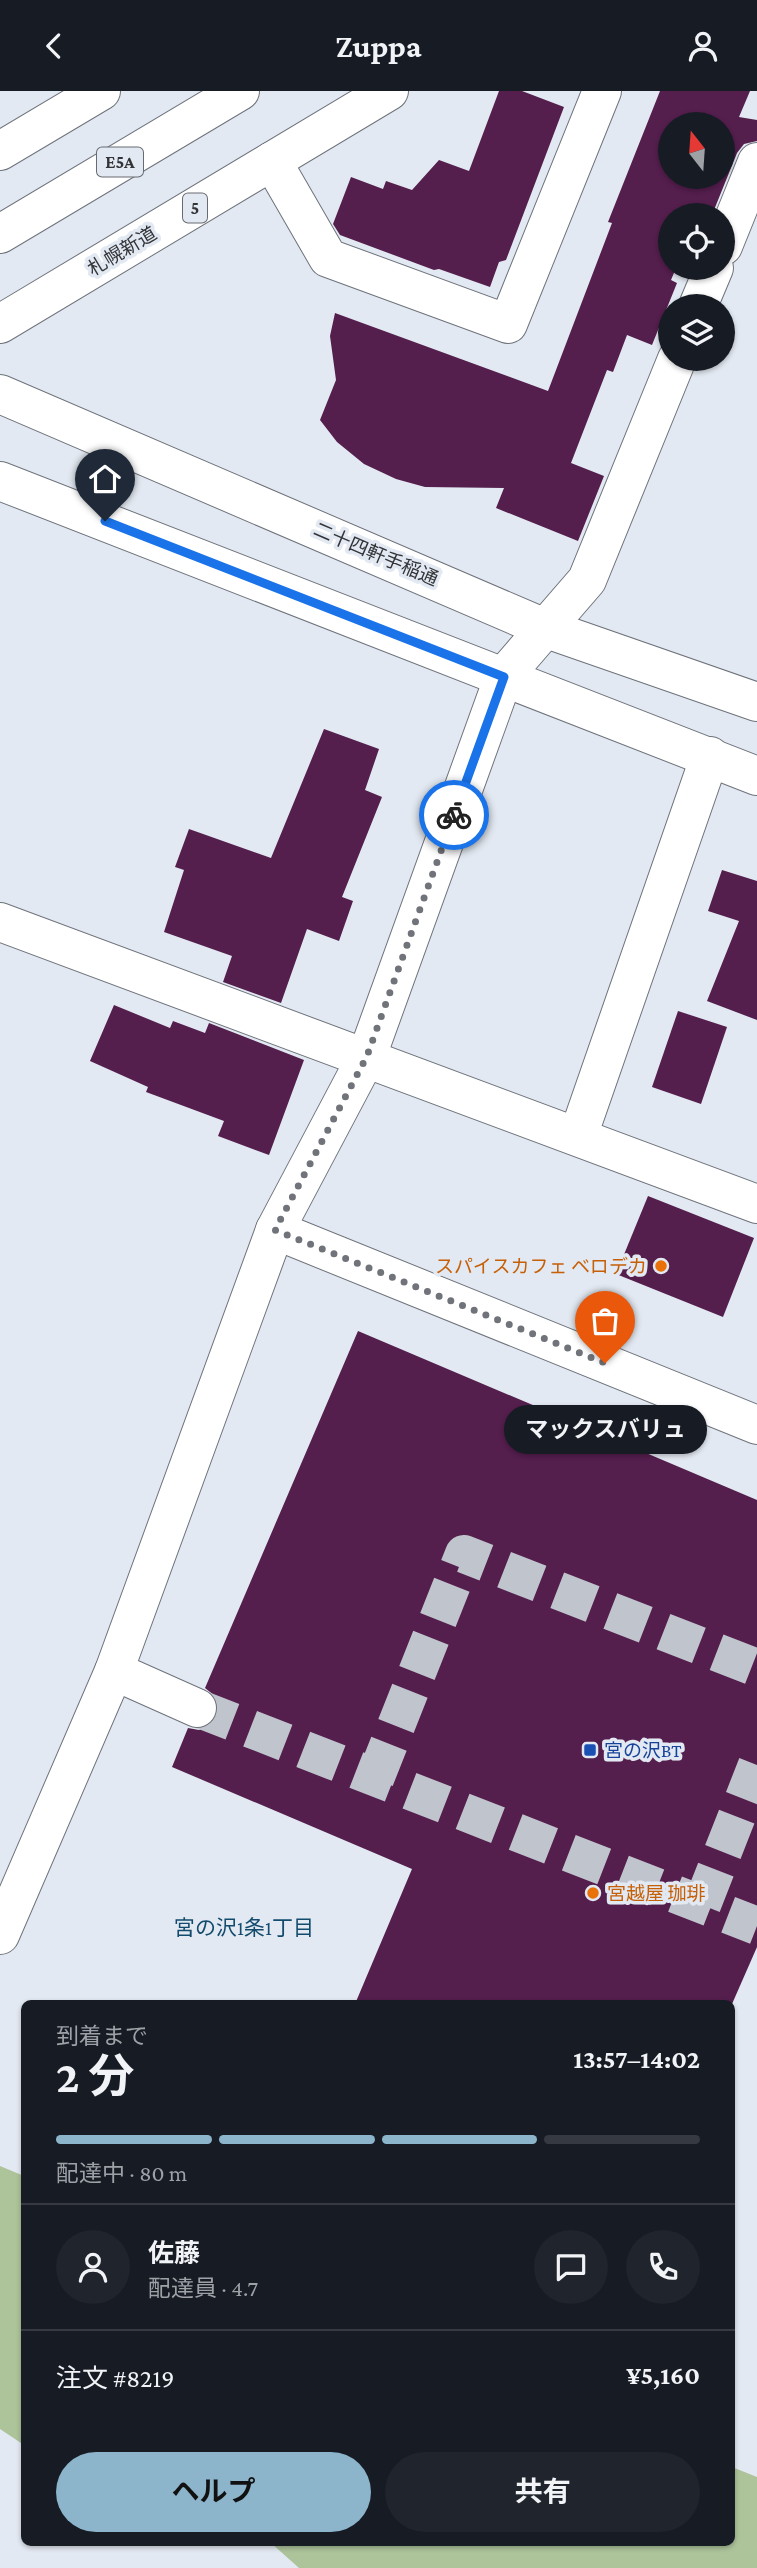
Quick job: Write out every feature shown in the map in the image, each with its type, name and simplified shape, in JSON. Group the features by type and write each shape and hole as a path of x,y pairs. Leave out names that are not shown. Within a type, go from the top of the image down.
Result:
{"main road":[{"path":"0,151 101,91"},
{"name":"E5A","path":"0,234 240,91"},
{"name":"札幌新道","path":"0,324 389,91"},
{"path":"272,161 328,258 508,324 602,91"},
{"path":"735,216 757,162"},
{"path":"0,1934 114,1671 275,1230 367,1056 504,677 587,580 672,371"},
{"name":"二十四軒手稲通","path":"0,394 547,629 757,702"},
{"path":"0,481 757,776"},
{"path":"578,1136 710,756"},
{"path":"0,922 367,1056 757,1204"},
{"path":"275,1230 757,1425"},
{"path":"114,1671 197,1708"}],"green space":[{"path":"0,2166 21,2175 21,2443 0,2429"},
{"path":"735,2468 757,2477 757,2568 299,2568 274,2546 735,2546"}],"building":[{"path":"499,91 522,91 564,107 506,260 499,262 490,287 439,269 434,270 340,235 333,224 351,177 383,189 386,181 412,190 439,160 469,171"},
{"path":"660,91 750,91 739,117 757,120 757,141 744,144 735,158 735,112 658,112 658,189 722,189 717,203 658,203 658,280 677,283 673,294 658,294 658,330 652,345 627,335 613,372 607,370 571,463 604,476 578,541 496,508 504,488 425,487 396,479 364,464 337,442 320,420 336,380 330,336 335,313 548,391 612,223 608,222"},
{"path":"324,729 379,749 365,790 382,797 342,897 353,901 339,941 307,929 281,1003 223,982 232,956 164,932 184,870 175,867 189,829 271,858"},
{"path":"722,870 757,881 757,1020 707,1001 739,921 708,911"},
{"path":"114,1005 170,1028 173,1021 205,1033 209,1023 304,1060 269,1155 218,1136 224,1121 146,1092 148,1087 90,1061"},
{"path":"678,1011 727,1027 701,1104 652,1087"},
{"path":"648,1196 754,1238 723,1317 616,1274"},
{"path":"358,1331 757,1500 757,1947 734,2000 357,2000 412,1869 172,1767 188,1728 199,1730 209,1726 217,1716 219,1705 215,1696 205,1688"}],"tunnel":[{"path":"375,1779 464,1554 757,1668"},
{"path":"197,1708 757,1926"},
{"path":"702,1905 757,1765"}],"way so far":[{"path":"454,815 367,1056 275,1230 605,1363"}],"place":[{"name":"スパイスカフェ ベロデカ","path":"661,1266"},
{"name":"マックスバリュ","path":"605,1363"},
{"name":"宮の沢BT","path":"590,1750"},
{"name":"宮越屋 珈琲","path":"593,1893"}],"district":[{"name":"宮の沢1条1丁目","path":"244,1928"}],"route":[{"path":"105,521 504,677 454,815"}]}
